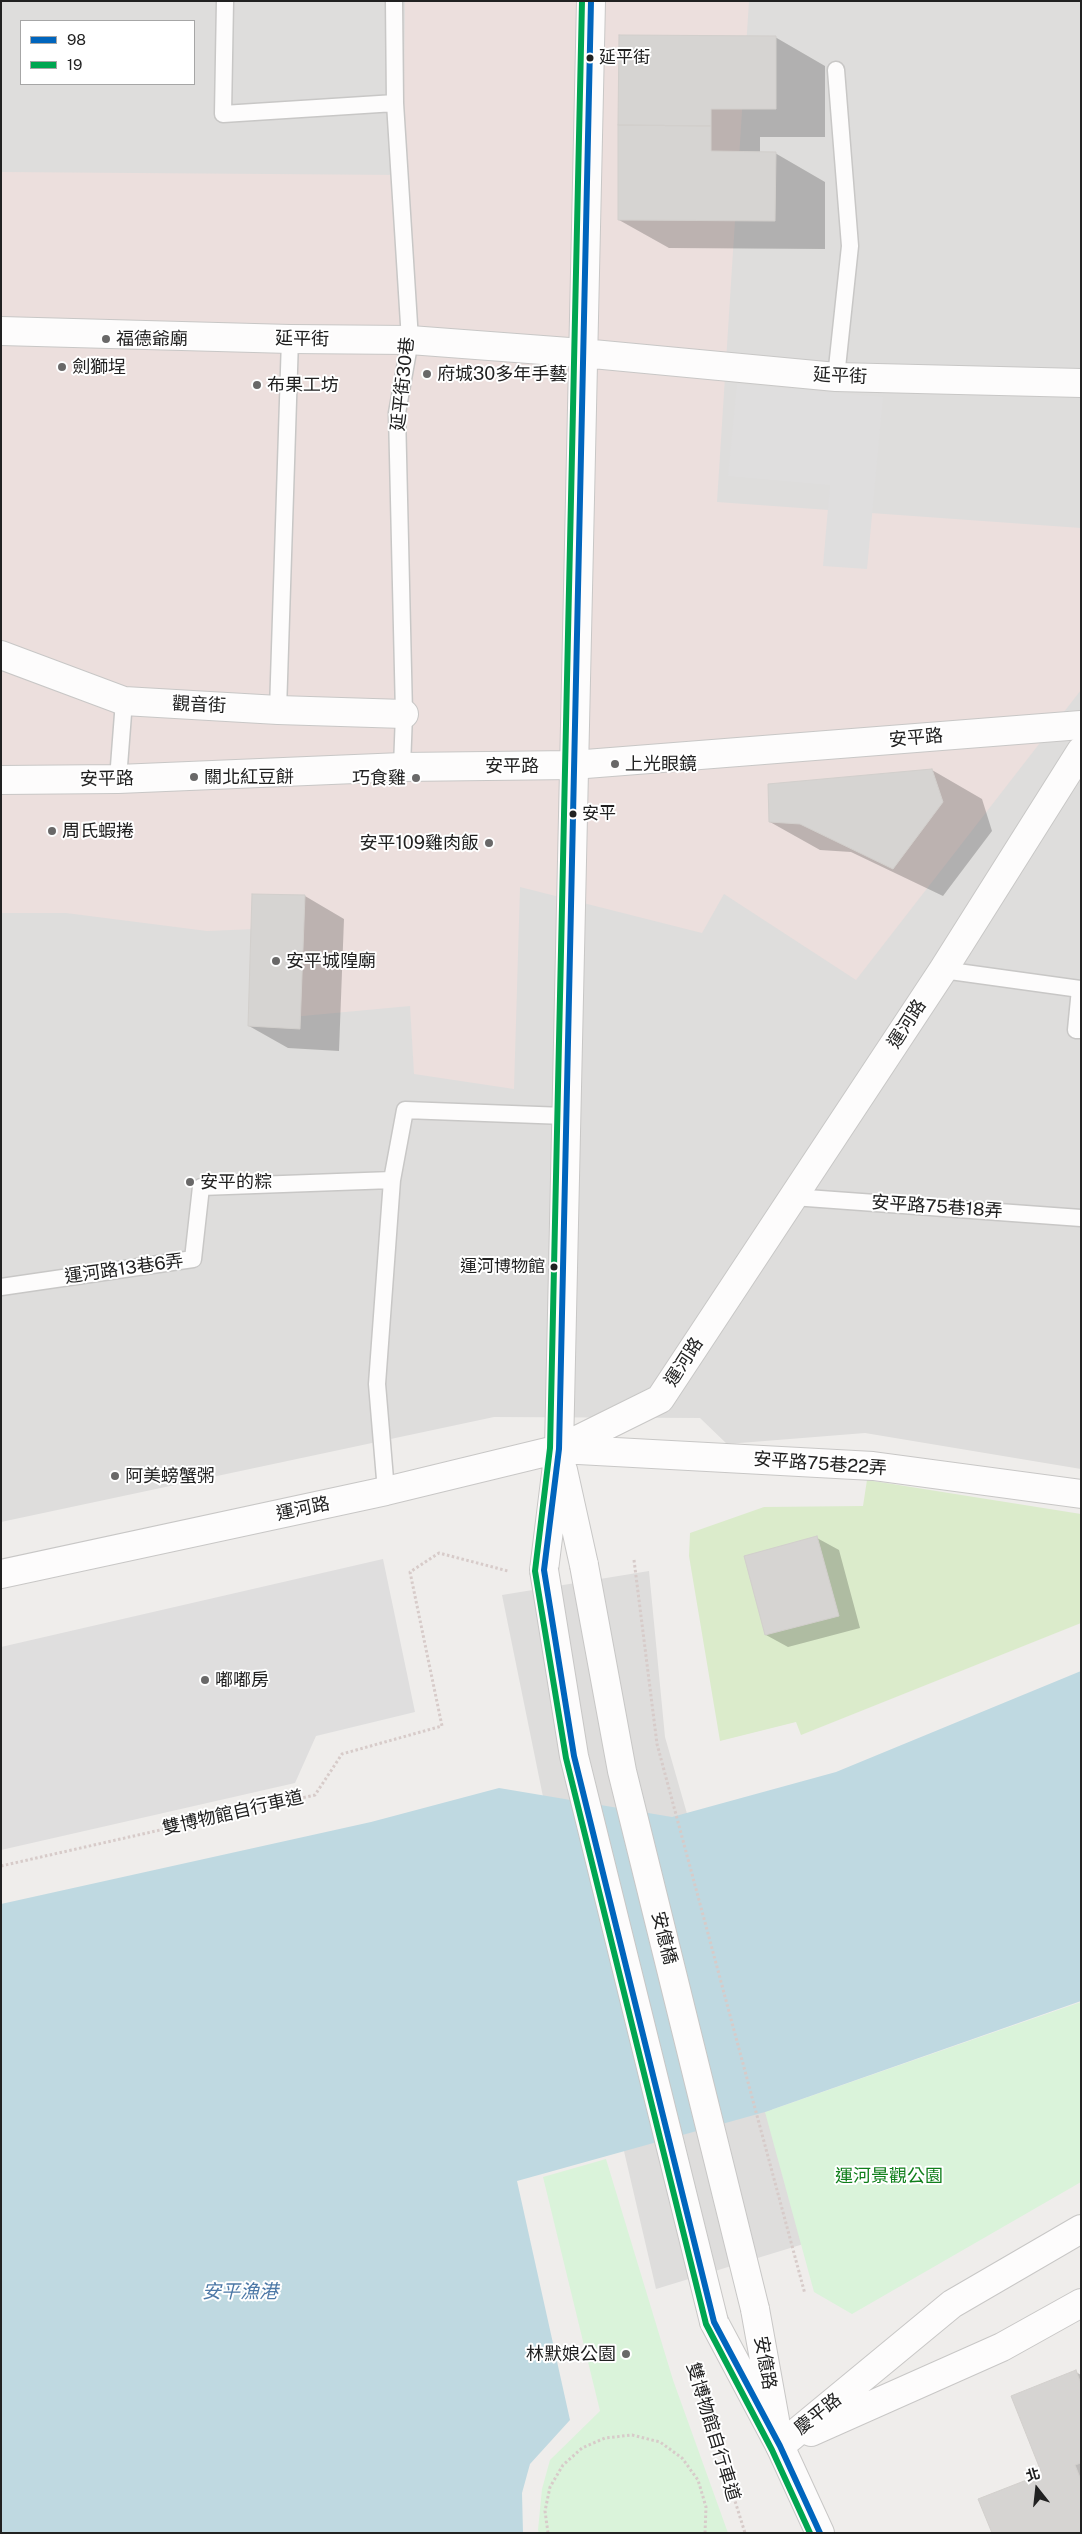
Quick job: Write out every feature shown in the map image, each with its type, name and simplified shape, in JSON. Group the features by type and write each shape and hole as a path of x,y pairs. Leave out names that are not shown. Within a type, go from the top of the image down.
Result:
{"street":[{"path":"559,1449 591,1"},
{"name":"延平街","path":"1,331 290,339 410,340 582,353 836,377 1081,383"},
{"name":"觀音街","path":"1,655 124,701 278,710 404,714"},
{"name":"安平路","path":"1,780 118,780 402,767 573,766 1081,725"},
{"name":"運河路","path":"1,1574 386,1492 559,1449 660,1399 943,970 1081,751"},
{"name":"安平路75巷22弄","path":"559,1449 873,1466 1081,1494"},
{"name":"安億橋","path":"559,1449 584,1565 622,1771 755,2309"},
{"name":"安億路","path":"559,1449 544,1570 574,1756 714,2322 780,2446 820,2533"},
{"name":"慶平路","path":"780,2446 952,2304 1081,2229"},
{"name":"慶平路","path":"780,2446 1002,2347 1081,2303"},
{"name":"安億路","path":"755,2309 780,2446"}],"lane":[{"path":"225,1 223,114 395,103"},
{"name":"延平街30巷","path":"394,1 395,103 410,340 397,412 404,714 402,767"},
{"path":"836,70 850,246 836,377"},
{"path":"278,710 290,339"},
{"path":"118,780 124,701"},
{"path":"943,970 1080,989 1076,1030 1081,1030"},
{"path":"386,1492 377,1384 392,1180 405,1110 565,1116"},
{"name":"運河路13巷6弄","path":"1,1287 194,1259 201,1187 392,1180"},
{"name":"安平路75巷18弄","path":"793,1197 1081,1218"}],"path":[{"name":"雙博物館自行車道","path":"1,1866 315,1795 342,1754 442,1726 410,1572 439,1553 516,1573"},
{"path":"634,1560 657,1744 805,2294"},
{"name":"雙博物館自行車道","path":"691,2360 745,2533"},
{"path":"548,2533 545,2512 550,2487 563,2465 582,2448 605,2438 632,2435 660,2442 682,2458 698,2480 706,2507 704,2533"}],"shaded area":[{"path":"1,1 1081,1 1081,1469 865,1433 727,1444 700,1418 494,1417 1,1522"},
{"path":"405,1 749,1 717,502 1081,528 1081,690 856,980 724,894 702,933 520,887 514,1089 414,1074 410,1006 259,1020 255,929 207,931 66,913 1,913 1,172 403,175"},
{"path":"737,384 883,397 867,569 823,566 830,485 728,476"},
{"name":"嘟嘟房","path":"383,1559 415,1712 316,1736 295,1783 1,1850 1,1647"},
{"path":"649,1571 665,1737 810,2242 656,2289 552,1841 502,1595"}],"green space":[{"path":"867,1480 1081,1514 1081,1623 801,1735 796,1722 720,1741 689,1556 690,1533 764,1507 863,1506"},
{"name":"運河景觀公園","path":"1081,2002 1081,2182 852,2314 814,2292 765,2112"},
{"name":"林默娘公園","path":"606,2159 673,2380 728,2533 539,2533 538,2530 542,2489 550,2460 600,2411 543,2177"}],"water":[{"name":"安平漁港","path":"1081,1671 1081,2001 765,2112 517,2181 570,2420 530,2464 522,2493 523,2533 1,2533 1,1904 371,1822 499,1788 672,1817 836,1772"}],"building":[{"path":"619,35 776,36 776,109 711,109 711,126 618,125"},
{"path":"618,125 711,126 711,151 776,152 775,221 618,220"},
{"path":"932,769 943,802 893,869 800,824 769,822 768,784"},
{"name":"安平城隍廟","path":"252,894 305,895 300,1029 248,1026"},
{"path":"817,1536 839,1616 765,1635 744,1556"},
{"path":"1076,2370 1081,2384 1081,2463 1075,2465 1081,2480 1081,2533 992,2533 978,2499 1042,2474 1011,2396"}],"transit line":[{"name":"19","path":"582,1 550,1448 535,1571 566,1758 706,2324 772,2450 810,2533"},
{"name":"98","path":"591,1 559,1449 544,1570 574,1756 714,2322 780,2446 820,2533"}],"place":[{"name":"延平街","path":"590,58"},
{"name":"福德爺廟","path":"106,339"},
{"name":"劍獅埕","path":"62,367"},
{"name":"府城30多年手藝","path":"427,374"},
{"name":"布果工坊","path":"257,385"},
{"name":"上光眼鏡","path":"615,764"},
{"name":"關北紅豆餅","path":"194,777"},
{"name":"巧食雞","path":"416,778"},
{"name":"安平","path":"573,814"},
{"name":"周氏蝦捲","path":"52,831"},
{"name":"安平109雞肉飯","path":"489,843"},
{"name":"安平城隍廟","path":"276,961"},
{"name":"安平的粽","path":"190,1182"},
{"name":"運河博物館","path":"554,1267"},
{"name":"阿美螃蟹粥","path":"115,1476"},
{"name":"嘟嘟房","path":"205,1680"},
{"name":"林默娘公園","path":"626,2354"}]}
